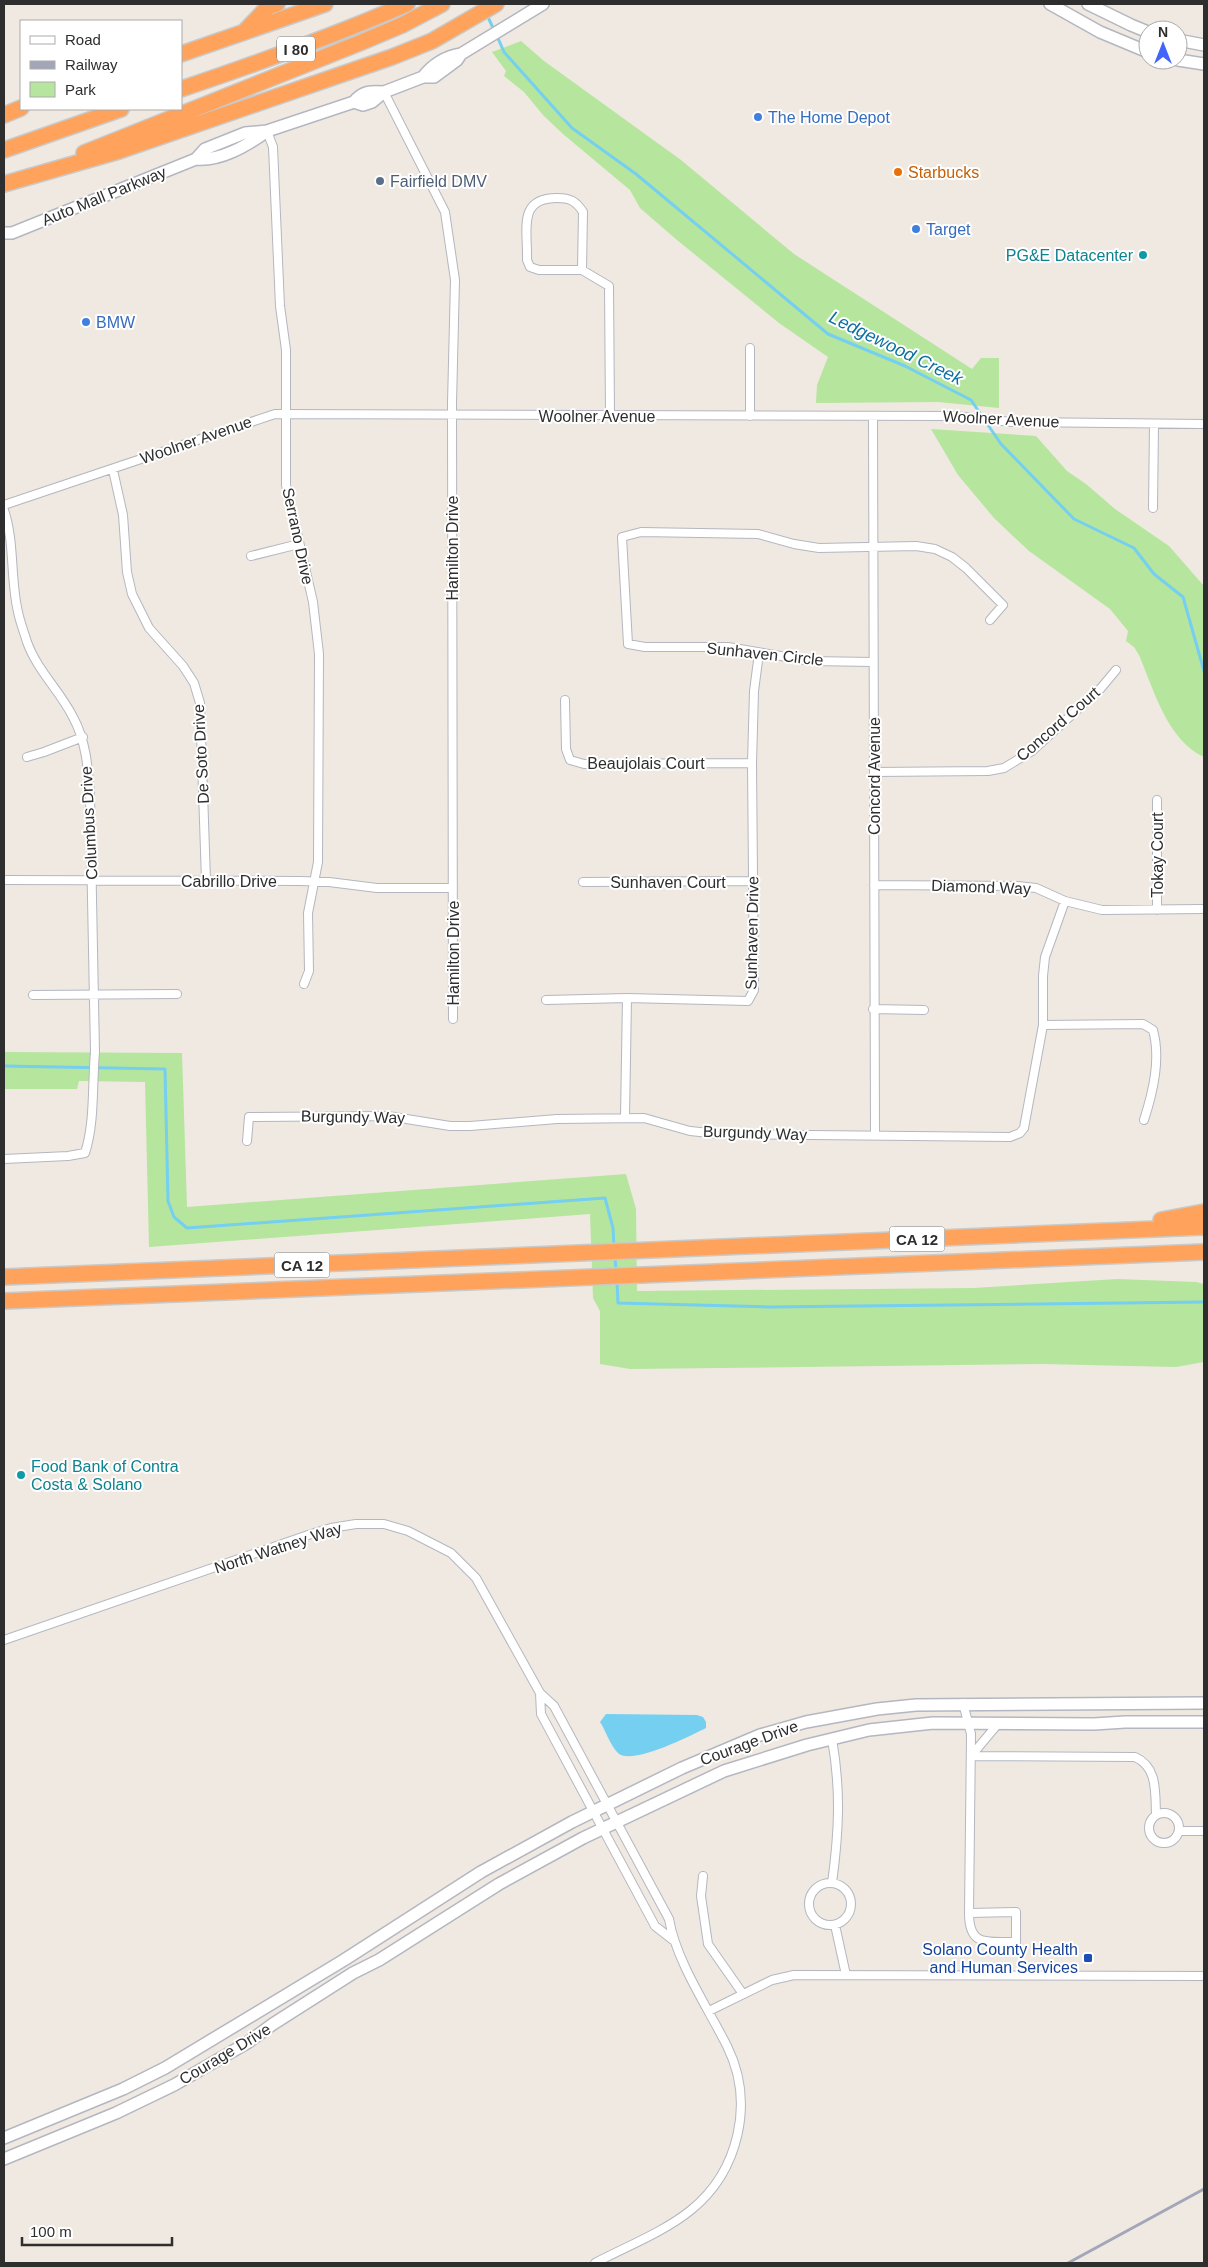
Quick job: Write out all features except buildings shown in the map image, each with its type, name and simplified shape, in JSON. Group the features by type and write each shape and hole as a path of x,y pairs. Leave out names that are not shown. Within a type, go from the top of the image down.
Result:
{"highway":[{"path":"242,34 268,7 277,4"},
{"name":"I 80","path":"182,54 325,4"},
{"name":"I 80","path":"182,89 308,45 408,4"},
{"path":"25,178 362,42 402,25 442,4"},
{"path":"4,184 119,151 400,54 432,41 465,24 496,4"},
{"path":"4,115 20,108"},
{"path":"4,150 118,110"},
{"path":"1063,1231 1170,1219 1204,1212"},
{"name":"CA 12","path":"4,1277 1063,1231 1204,1227"},
{"name":"CA 12","path":"4,1301 1204,1252"},
{"path":"1180,1253 1204,1260"}],"street":[{"name":"Auto Mall Parkway","path":"6,236 196,159 205,149 244,133 267,131 354,102 360,94 369,91 384,92 423,77 434,77 478,42 543,4"},
{"path":"1050,4 1123,43 1138,48"},
{"path":"1088,4 1138,28"},
{"path":"1188,42 1204,45"},
{"path":"1188,62 1204,64"},
{"name":"Hamilton Drive","path":"384,92 444,212 448,226 455,280 452,416 453,1019"},
{"name":"Serrano Drive","path":"267,131 273,147 280,306 286,350 286,485 313,602 318,654 318,862 308,913 309,971 304,984"},
{"path":"582,270 583,212 578,204 568,198 543,198 534,203 528,213 527,260 530,267 539,270 582,270 609,286 610,416"},
{"path":"750,348 750,416"},
{"name":"Woolner Avenue","path":"4,505 113,470 263,417 286,414 945,416 997,421 1204,424"},
{"name":"Concord Avenue","path":"874,416 875,1135"},
{"path":"1153,508 1154,424"},
{"name":"De Soto Drive","path":"113,470 123,515 127,572 139,613 149,628 183,666 194,683 200,703 206,880"},
{"name":"Columbus Drive","path":"4,510 10,530 18,612 28,645 40,668 73,715 82,737 90,795 95,995 95,1052 92,1081 91,1136 85,1153 68,1156 4,1159"},
{"name":"Sunhaven Circle","path":"873,662 810,661 728,647 645,647 628,644 622,537 641,532 758,534 794,544 819,548 874,546"},
{"path":"251,556 299,544"},
{"path":"874,546 916,546 935,549 952,557 966,568 1003,605 990,620"},
{"name":"Sunhaven Drive","path":"626,998 748,1001 754,990 752,763 754,691 760,653"},
{"name":"Concord Court","path":"874,772 980,772 1004,768 1017,762 1032,751 1101,688 1116,670"},
{"name":"Beaujolais Court","path":"565,700 566,749 570,760 584,764 752,763"},
{"path":"26,757 82,737"},
{"name":"Tokay Court","path":"1157,800 1157,910"},
{"name":"Cabrillo Drive","path":"4,880 206,880 314,882 377,888 453,888"},
{"name":"Sunhaven Court","path":"583,882 753,881"},
{"name":"Diamond Way","path":"874,885 1018,886 1036,888 1065,901 1102,910 1204,909"},
{"name":"Burgundy Way","path":"247,1141 249,1117 388,1116 450,1126 625,1117 644,1118 690,1130 720,1134 1010,1136 1020,1133 1024,1128 1043,1025 1043,976 1046,957 1065,901"},
{"path":"33,995 177,994"},
{"path":"546,1000 626,998 625,1117"},
{"path":"874,1009 924,1010"},
{"path":"1043,1025 1143,1024 1153,1030 1157,1044 1153,1093 1144,1120"},
{"name":"North Watney Way","path":"4,1640 331,1528 356,1524 384,1524 408,1531 451,1554 476,1578 540,1693 554,1706 608,1805 669,1919 673,1940"},
{"name":"North Watney Way","path":"540,1693 541,1714 602,1829 655,1926 673,1940"},
{"path":"963,1703 968,1723 971,1756 969,1913 969,1926 974,1936 982,1941 1016,1942 1016,1912 969,1913"},
{"name":"Courage Drive","path":"4,2138 123,2089 164,2068 344,1960 482,1872 593,1812 682,1768 760,1735 806,1722 876,1709 963,1703 1204,1703"},
{"name":"Courage Drive","path":"4,2159 91,2123 174,2085 247,2043 353,1973 379,1960 499,1884 602,1829 724,1771 765,1757 869,1730 933,1723 997,1725 1204,1722"},
{"path":"971,1756 997,1725"},
{"path":"832,1739 838,1773 839,1834 832,1883"},
{"path":"971,1756 1136,1757 1143,1760 1153,1776 1156,1814 1150,1822 1149,1831 1154,1839 1168,1843 1175,1838 1179,1831 1178,1821 1176,1817 1166,1812 1156,1814"},
{"path":"1179,1831 1204,1832"},
{"path":"703,1876 701,1896 708,1944 743,1994"},
{"path":"832,1883 846,1891 851,1907 843,1921 836,1925 827,1926 813,1918 809,1910 811,1894 816,1888 832,1883"},
{"path":"836,1925 846,1975"},
{"path":"595,2263 690,2210 725,2170 732,2155 740,2122 741,2101 738,2078 729,2049 673,1940"},
{"path":"344,1960 353,1973"},
{"path":"709,2011 772,1980 794,1975 1204,1976"},
{"path":"81,2107 91,2123"}],"green space":[{"path":"521,41 544,61 681,160 794,254 972,369 981,358 999,358 999,408 938,402 816,403 817,385 828,357 779,323 640,208 630,190 563,134 543,115 524,92 504,76 506,71 492,52"},
{"path":"931,429 1036,436 1067,471 1086,484 1115,509 1169,546 1204,586 1204,757 1180,739 1171,726 1156,698 1139,655 1134,647 1126,641 1128,631 1110,609 1029,551 994,518 958,475"},
{"path":"4,1052 182,1053 187,1207 626,1174 636,1209 637,1291 974,1288 1117,1279 1196,1282 1204,1284 1204,1362 1176,1367 1043,1364 630,1369 600,1364 600,1311 593,1298 590,1214 149,1247 145,1082 79,1081 77,1089 4,1089"}],"water":[{"path":"606,1714 697,1715 703,1717 706,1722 706,1728 647,1753 625,1756 615,1750 600,1722"}],"waterway":[{"name":"Ledgewood Creek","path":"487,15 494,30"},
{"name":"Ledgewood Creek","path":"497,36 504,52 572,128 636,174 828,334 905,366 971,400 1001,444 1074,519 1134,548 1154,574 1183,597 1204,671"},
{"path":"4,1066 165,1069 168,1201 174,1217 187,1228 605,1198 613,1228 614,1247"},
{"path":"615,1256 616,1272"},
{"path":"617,1281 618,1303 769,1307 1204,1302"}],"railway":[{"path":"1068,2263 1204,2189"}],"place":[{"name":"The Home Depot","path":"758,117"},
{"name":"Starbucks","path":"898,172"},
{"name":"Fairfield DMV","path":"380,181"},
{"name":"Target","path":"916,229"},
{"name":"PG&E Datacenter","path":"1143,255"},
{"name":"BMW","path":"86,322"},
{"name":"Food Bank of Contra Costa & Solano","path":"21,1475"},
{"name":"Solano County Health and Human Services","path":"1088,1958"}]}
